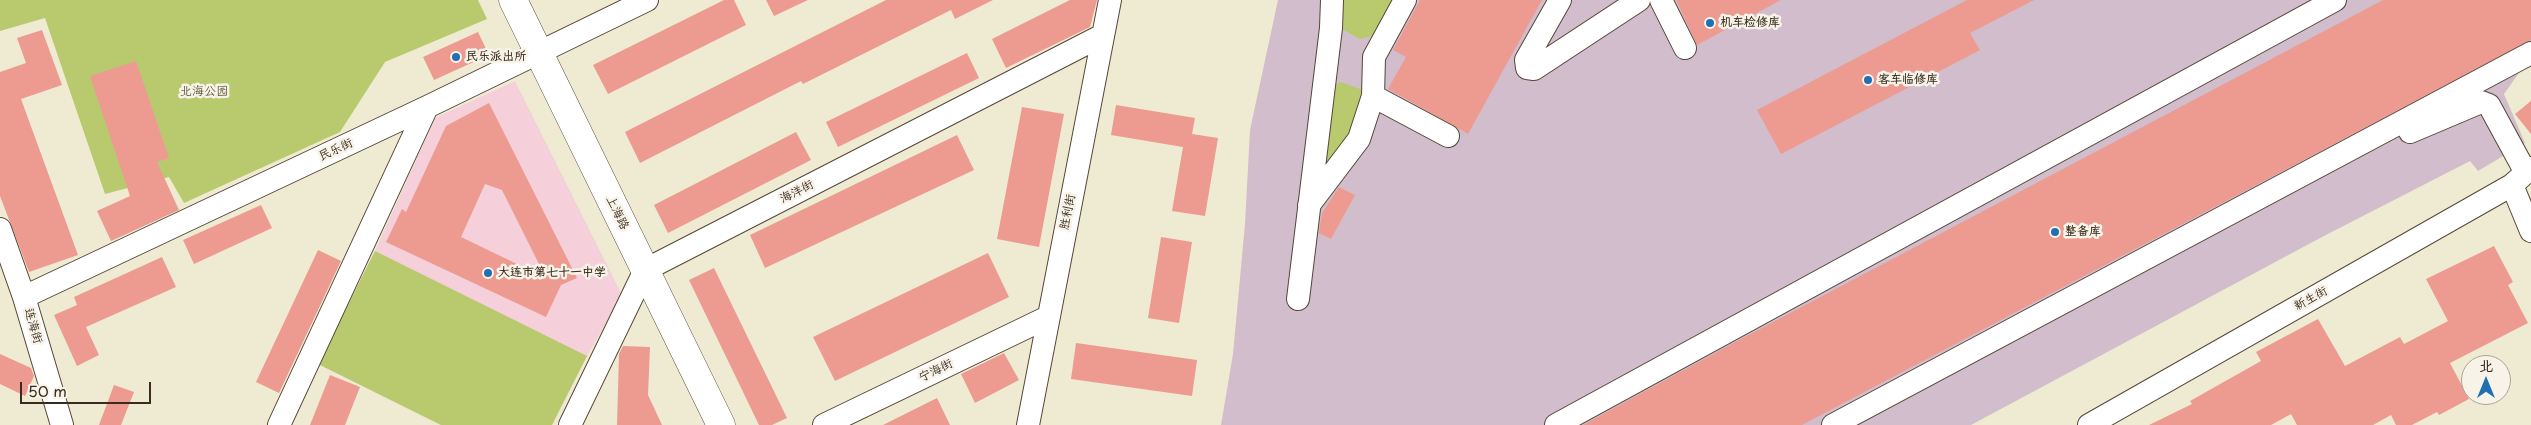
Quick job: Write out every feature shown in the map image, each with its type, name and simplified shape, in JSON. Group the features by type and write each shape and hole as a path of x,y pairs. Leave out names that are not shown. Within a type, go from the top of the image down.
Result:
{"main road":[{"name":"上海路","path":"513,0 721,425"}],"street":[{"name":"民乐街","path":"24,297 427,107 647,0"},
{"name":"胜利街","path":"1028,425 1110,0"},
{"path":"1298,299 1332,0"},
{"path":"1309,206 1359,139 1373,96 1374,57 1404,0"},
{"path":"1560,0 1526,60 1527,68 1534,68 1639,0"},
{"path":"1661,0 1686,48"},
{"path":"1556,425 2335,0"},
{"name":"海洋街","path":"645,270 1102,35"},
{"path":"1833,425 2531,53"},
{"path":"1373,96 1448,136"},
{"path":"2376,136 2382,142 2424,127 2480,102 2489,105 2523,175 2531,231"},
{"path":"279,425 427,107"},
{"name":"新生街","path":"2089,425 2523,175"},
{"name":"连海街","path":"0,229 24,297 62,425"},
{"path":"570,425 645,270"},
{"name":"宁海街","path":"824,425 1048,317"}],"shaded area":[{"path":"1278,0 2531,0 2531,67 2521,70 2504,94 2525,143 2478,171 2470,161 2322,237 1971,425 1221,425 1233,354 1245,224 1250,130"},
{"name":"大连市第七十一中学","path":"515,81 622,295 587,356 552,425 441,425 318,364 375,251 435,118"}],"green space":[{"name":"北海公园","path":"0,0 478,0 487,19 385,62 340,132 184,203 169,177 105,194 45,18 0,31"},
{"path":"1342,0 1393,0 1372,36 1360,39 1342,29"},
{"path":"1341,82 1363,90 1366,101 1336,156 1331,160 1325,161 1332,86"},
{"path":"375,251 587,356 552,425 441,425 318,364"}],"building":[{"path":"724,0 734,0 746,25 608,94 593,65"},
{"path":"766,0 808,0 774,16"},
{"path":"886,0 993,0 955,19 951,10 803,84 801,81 640,163 625,132"},
{"path":"1070,0 1097,0 1090,27 1006,68 992,39"},
{"path":"1420,0 1542,0 1468,134 1388,89 1406,57 1393,50"},
{"name":"机车检修库","path":"1676,0 1781,0 1697,45"},
{"name":"客车临修库","path":"1967,0 2034,0 1970,33 1980,50 1781,154 1757,110"},
{"name":"整备库","path":"2383,0 2531,0 2531,40 1802,425 1583,425 1739,340"},
{"path":"42,30 62,85 21,99 78,255 29,272 0,196 0,72 26,63 17,38"},
{"path":"478,32 489,55 434,80 423,57"},
{"path":"967,53 979,78 838,147 826,122"},
{"path":"136,61 169,158 157,162 179,210 111,241 97,211 130,196 90,76"},
{"path":"2531,101 2531,134 2515,114"},
{"path":"489,103 577,278 561,285 546,317 386,242 402,209 406,212 446,126","holes":["485,184 502,190 546,278 461,237"]},
{"path":"1116,105 1195,118 1192,134 1218,138 1205,216 1172,211 1183,147 1111,135"},
{"path":"1022,107 1064,114 1039,247 997,239"},
{"path":"796,132 811,160 668,233 654,205"},
{"path":"957,135 974,170 765,268 750,235"},
{"path":"1339,187 1355,195 1331,239 1319,233 1322,213"},
{"path":"261,205 272,228 194,264 183,240"},
{"path":"1161,237 1192,242 1179,323 1148,318"},
{"path":"2494,246 2513,282 2508,285 2528,323 2466,355 2461,355 2461,357 2450,363 2461,384 2461,403 2439,415 2437,412 2412,425 2396,425 2391,415 2373,425 2297,425 2291,414 2271,425 2149,425 2192,404 2190,401 2261,361 2256,352 2318,319 2345,366 2400,337 2404,344 2448,321 2426,279"},
{"path":"318,250 341,261 279,393 256,382"},
{"path":"988,253 1009,297 835,381 813,337"},
{"path":"162,257 176,287 86,327 99,355 77,366 54,315 77,305 74,297"},
{"path":"714,268 787,418 772,425 759,425 689,280"},
{"path":"1076,343 1197,360 1192,396 1071,379"},
{"path":"623,346 650,347 648,395 662,425 617,425 619,354"},
{"path":"1004,353 1019,380 975,403 961,374"},
{"path":"0,354 31,368 34,376 25,396 0,384"},
{"path":"330,375 360,387 345,425 310,425"},
{"path":"114,385 134,392 121,425 99,425"},
{"path":"937,398 950,425 883,425"}],"place":[{"name":"机车检修库","path":"1710,23"},
{"name":"民乐派出所","path":"456,57"},
{"name":"客车临修库","path":"1868,80"},
{"name":"整备库","path":"2055,232"},
{"name":"大连市第七十一中学","path":"488,273"}]}
